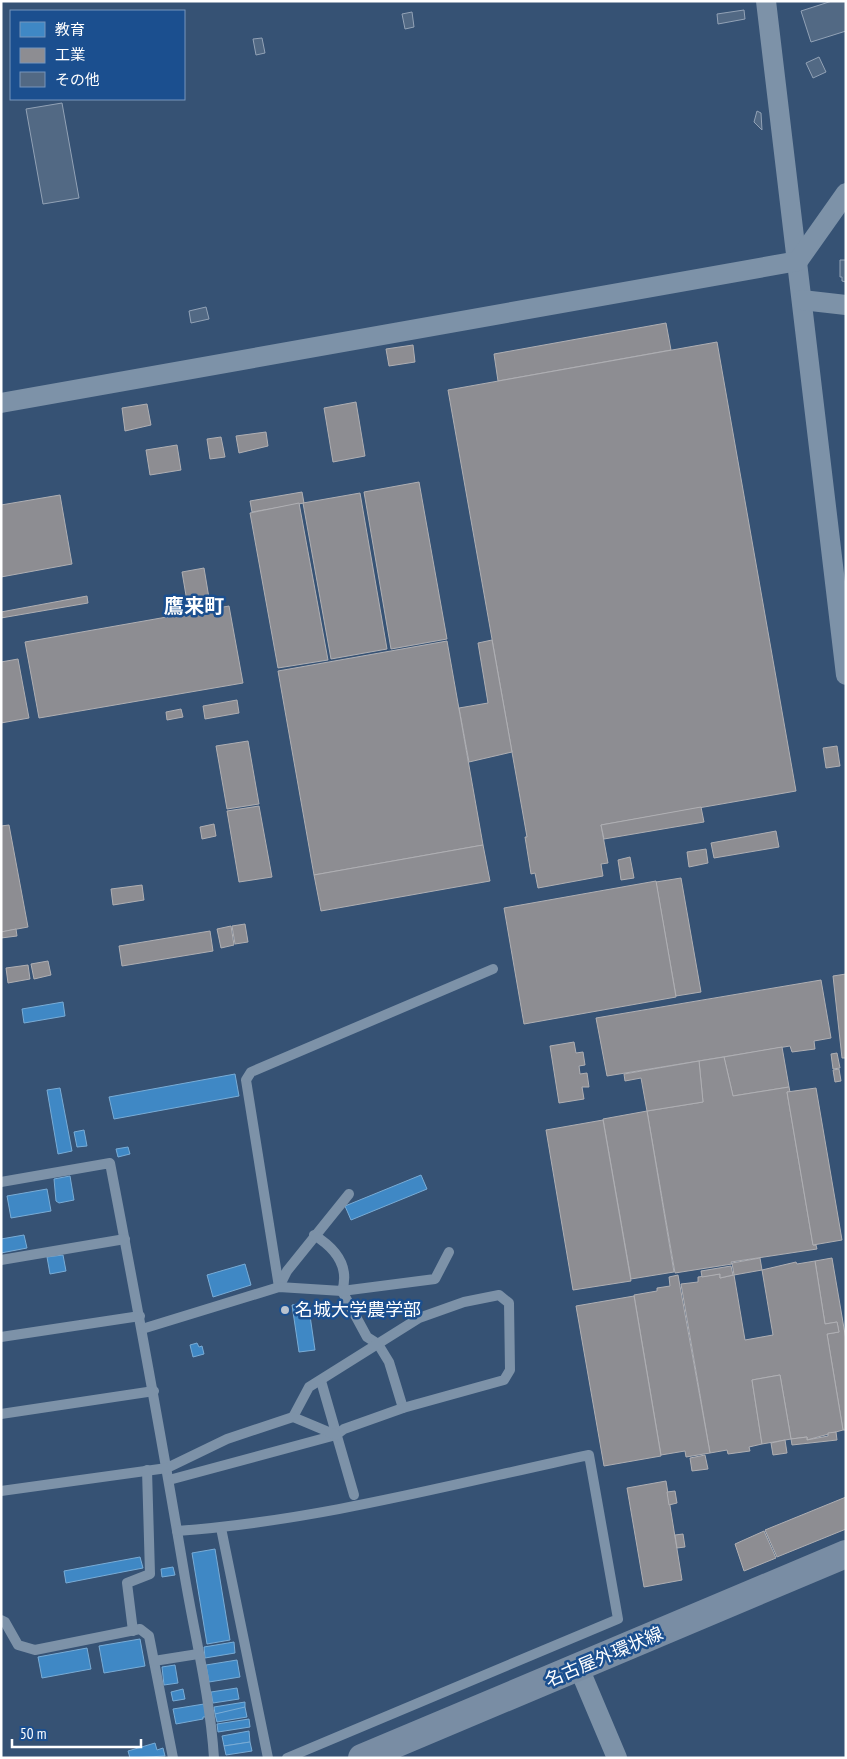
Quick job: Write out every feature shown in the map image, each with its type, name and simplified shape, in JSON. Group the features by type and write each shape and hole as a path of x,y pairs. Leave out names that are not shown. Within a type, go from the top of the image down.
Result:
{"main road":[{"name":"名古屋外環状線","path":"362,1758 846,1554"}],"street":[{"path":"766,1 802,300 841,587 846,675"},
{"path":"1,403 798,261 846,193"},
{"path":"802,300 846,305"},
{"path":"579,1668 617,1758"}],"lane":[{"path":"279,1287 246,1080 251,1072 493,969"},
{"path":"1,1182 110,1163 154,1391 198,1654 211,1720 214,1758"},
{"path":"279,1287 287,1271 314,1235 349,1194"},
{"path":"314,1235 326,1243 344,1266 346,1278 342,1291 367,1337 378,1344 397,1381 403,1408"},
{"path":"1,1260 125,1239"},
{"path":"142,1329 279,1287 342,1291 435,1279 449,1252"},
{"path":"169,1480 336,1435 344,1429 403,1408 504,1380 510,1370 509,1303 499,1295 464,1302 419,1318 308,1387 293,1417"},
{"path":"1,1337 140,1316"},
{"path":"320,1381 354,1495"},
{"path":"1,1414 154,1391"},
{"path":"1,1492 166,1468 226,1438 293,1417 336,1435"},
{"path":"177,1531 221,1528 357,1504 589,1455 618,1619 287,1758"},
{"path":"133,1631 126,1583 150,1574 147,1470"},
{"path":"221,1528 268,1758"},
{"path":"1,1620 6,1622 18,1645 35,1650 140,1629 150,1636 172,1758"},
{"path":"154,1661 198,1654"}],"building: 教育":[{"path":"63,1002 65,1016 24,1023 22,1009"},
{"path":"235,1074 239,1096 114,1119 109,1097"},
{"path":"60,1088 72,1151 58,1154 47,1090"},
{"path":"84,1130 87,1146 77,1147 74,1132"},
{"path":"128,1147 130,1154 118,1157 116,1149"},
{"path":"421,1175 427,1189 351,1220 345,1206"},
{"path":"70,1176 74,1200 59,1203 56,1201 54,1179"},
{"path":"47,1189 51,1211 11,1218 7,1196"},
{"path":"24,1235 27,1248 1,1253 1,1239"},
{"path":"63,1255 66,1271 50,1274 47,1257"},
{"path":"245,1264 251,1285 213,1297 207,1275"},
{"path":"308,1302 315,1350 299,1352 292,1305"},
{"path":"197,1343 199,1347 202,1346 204,1354 193,1357 190,1345"},
{"path":"215,1549 230,1640 207,1644 192,1553"},
{"path":"140,1557 143,1568 66,1583 64,1571"},
{"path":"173,1567 175,1575 162,1577 161,1569"},
{"path":"140,1639 145,1666 104,1673 99,1646"},
{"path":"234,1642 235,1653 205,1658 204,1647"},
{"path":"87,1648 91,1669 42,1678 38,1657"},
{"path":"237,1660 240,1677 209,1682 206,1665"},
{"path":"175,1665 178,1683 164,1685 162,1667"},
{"path":"237,1688 239,1699 213,1703 211,1692"},
{"path":"183,1689 185,1699 173,1701 171,1692"},
{"path":"245,1702 245,1707 239,1710 215,1714 214,1707"},
{"path":"204,1704 206,1717 176,1724 173,1709"},
{"path":"245,1707 247,1717 217,1722 215,1714"},
{"path":"249,1719 250,1727 218,1732 217,1724"},
{"path":"249,1731 250,1742 224,1746 222,1736"},
{"path":"250,1742 252,1751 226,1755 224,1746"},
{"path":"155,1743 157,1750 163,1748 165,1756 130,1758 128,1751"}],"building: 工業":[{"path":"666,323 671,350 498,381 494,354"},
{"path":"717,342 796,791 601,825 608,863 601,864 603,876 538,888 535,873 531,874 525,837 527,837 448,390"},
{"path":"413,345 415,362 389,366 386,349"},
{"path":"356,402 365,456 333,462 324,408"},
{"path":"147,404 151,425 125,431 122,408"},
{"path":"266,432 268,446 239,453 236,436"},
{"path":"221,437 225,457 210,459 207,439"},
{"path":"177,445 181,470 150,475 146,450"},
{"path":"419,482 447,639 391,649 364,492"},
{"path":"302,492 304,503 252,512 250,501"},
{"path":"360,493 387,649 331,659 303,503"},
{"path":"60,495 72,564 1,577 1,505"},
{"path":"299,503 328,660 278,668 250,513"},
{"path":"204,568 211,610 189,613 182,572"},
{"path":"87,596 88,603 1,618 1,612"},
{"path":"229,606 243,683 39,718 25,642"},
{"path":"492,640 512,752 469,762 459,708 488,703 478,643"},
{"path":"447,641 483,845 314,875 278,671"},
{"path":"18,659 29,718 1,723 1,662"},
{"path":"237,700 239,713 205,719 203,706"},
{"path":"181,709 183,717 167,720 166,712"},
{"path":"248,741 259,804 227,809 216,746"},
{"path":"837,746 840,766 826,768 823,748"},
{"path":"259,806 272,877 239,882 227,811"},
{"path":"701,807 704,822 604,839 601,825"},
{"path":"214,824 216,836 202,839 200,827"},
{"path":"9,825 28,927 1,932 1,826"},
{"path":"776,831 779,847 714,858 711,843"},
{"path":"483,845 490,881 321,911 314,875"},
{"path":"706,849 708,863 689,867 687,852"},
{"path":"630,857 634,878 621,880 618,860"},
{"path":"681,878 701,992 676,996 656,882"},
{"path":"656,881 676,997 524,1024 504,908"},
{"path":"142,885 144,900 113,905 111,889"},
{"path":"245,924 248,942 235,944 232,926"},
{"path":"231,926 234,945 221,948 217,929"},
{"path":"16,929 17,936 1,938 1,932"},
{"path":"210,931 213,951 122,966 119,946"},
{"path":"48,961 51,975 34,979 31,964"},
{"path":"28,965 30,979 8,983 6,968"},
{"path":"846,974 846,1058 842,1058 833,976"},
{"path":"821,980 831,1038 814,1041 815,1049 792,1052 790,1046 607,1076 596,1018"},
{"path":"574,1042 576,1053 583,1052 585,1065 579,1066 580,1074 587,1073 589,1087 582,1087 584,1099 559,1103 550,1046"},
{"path":"782,1047 789,1087 733,1096 724,1057"},
{"path":"837,1053 840,1068 833,1069 831,1054"},
{"path":"724,1057 733,1096 789,1087 790,1092 787,1092 813,1245 816,1245 817,1249 731,1262 732,1264 675,1273 647,1111 703,1102 699,1061"},
{"path":"699,1061 703,1102 647,1111 641,1078 625,1081 624,1074"},
{"path":"839,1069 841,1081 835,1082 833,1070"},
{"path":"816,1088 842,1240 813,1245 787,1092"},
{"path":"647,1111 674,1272 631,1279 603,1119"},
{"path":"603,1120 631,1281 573,1290 546,1130"},
{"path":"760,1258 762,1270 734,1275 732,1263"},
{"path":"832,1258 846,1340 846,1430 843,1430 827,1334 839,1332 837,1322 825,1324 815,1261"},
{"path":"815,1261 825,1324 837,1322 839,1332 827,1334 843,1430 807,1440 807,1437 791,1439 780,1375 752,1380 762,1444 749,1447 750,1451 728,1454 727,1450 710,1453 681,1284 698,1282 698,1277 720,1274 720,1278 734,1275 745,1340 773,1335 762,1270 796,1262 797,1264"},
{"path":"731,1266 733,1275 720,1278 720,1274 702,1277 701,1271"},
{"path":"678,1275 710,1453 686,1457 685,1451 661,1455 634,1295 657,1291 657,1288 670,1286 669,1277"},
{"path":"634,1296 661,1456 604,1466 576,1306"},
{"path":"780,1375 791,1439 762,1444 752,1380"},
{"path":"836,1432 837,1440 792,1445 791,1439 807,1437 807,1440 828,1436 828,1433"},
{"path":"785,1440 787,1453 773,1455 771,1443"},
{"path":"705,1455 708,1469 692,1471 690,1458"},
{"path":"666,1481 682,1580 644,1587 627,1488"},
{"path":"675,1491 677,1503 669,1505 667,1492"},
{"path":"846,1497 846,1529 777,1557 765,1530"},
{"path":"764,1531 776,1558 744,1571 735,1544"},
{"path":"683,1534 685,1547 677,1548 675,1535"}],"building: その他":[{"path":"832,1 846,1 846,31 811,42 801,11"},
{"path":"744,10 745,19 718,24 717,14"},
{"path":"412,12 414,27 405,29 402,14"},
{"path":"262,38 265,53 256,55 253,39"},
{"path":"819,57 826,72 813,78 806,63"},
{"path":"62,103 79,198 43,204 26,109"},
{"path":"757,111 761,113 762,130 754,122"},
{"path":"840,260 846,260 846,282 842,281 842,277 840,277"},
{"path":"206,307 209,319 191,323 189,311"}],"place":[{"name":"名城大学農学部","path":"285,1310"}],"district":[{"name":"鷹来町","path":"194,606"}]}
